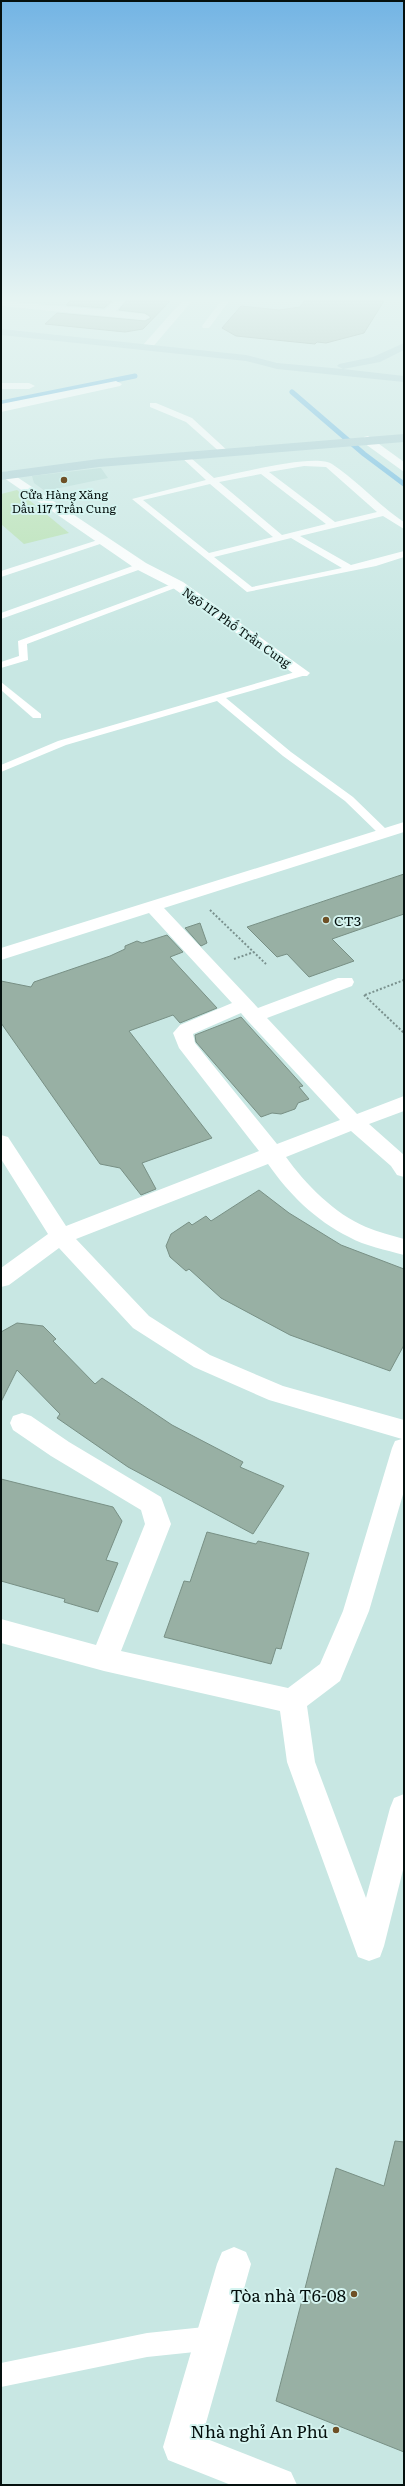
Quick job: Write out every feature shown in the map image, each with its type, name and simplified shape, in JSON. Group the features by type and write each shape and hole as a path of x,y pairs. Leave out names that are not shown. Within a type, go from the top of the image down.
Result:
{"street":[{"path":"4,475 99,463 184,455 348,441 404,438"},
{"path":"365,441 404,468"},
{"name":"Ngõ 117 Phố Trần Cung","path":"4,475 141,566 178,585 302,673"},
{"path":"1,954 404,827"},
{"path":"152,906 354,1123 398,1161 404,1170"},
{"path":"345,982 187,1029 183,1033 182,1038 272,1153 290,1179 317,1206 333,1218 357,1232 404,1247"},
{"path":"1,1279 61,1236 404,1103"},
{"path":"1,1142 61,1236 141,1322 202,1361 277,1393 404,1430"},
{"path":"22,1423 60,1449 152,1504 158,1524 152,1543 104,1659"},
{"path":"1,1631 104,1659 292,1701 330,1672 356,1611 404,1448"},
{"path":"292,1701 301,1762 369,1946 404,1808"},
{"path":"234,2264 214,2338 181,2447 278,2485"}],"lane":[{"path":"182,417 189,420 225,452"},
{"path":"184,455 212,481 280,538"},
{"path":"404,526 384,513 328,465 304,463 212,481 136,499 250,590 404,554"},
{"path":"262,471 333,525"},
{"path":"206,556 384,513"},
{"path":"292,535 349,568"},
{"path":"1,574 104,541"},
{"path":"1,616 141,566"},
{"path":"1,666 24,658 22,643 178,585"},
{"name":"Ngõ 117 Phố Trần Cung","path":"1,769 62,743 302,673"},
{"path":"1,685 37,716"},
{"path":"218,697 287,754 349,799 384,833"},
{"path":"1,2375 147,2345 214,2338"}],"path":[{"path":"215,905 208,908 266,964"},
{"path":"404,980 364,995 404,1033"}],"shaded area":[{"name":"Cửa Hàng Xăng Dầu 117 Trần Cung","path":"101,468 108,478 45,491 34,483 32,476"}],"green space":[{"path":"17,490 69,533 24,544 1,524 1,494"}],"building":[{"name":"CT3","path":"404,874 404,914 332,939 354,961 309,977 287,954 277,957 247,927"},
{"path":"200,923 207,943 201,946 185,928"},
{"path":"167,935 183,952 170,957 217,1008 180,1023 173,1015 129,1031 212,1138 142,1163 156,1189 141,1195 120,1168 100,1164 1,1023 1,981 31,987 34,982 110,956 125,949 125,946 137,941 142,943"},
{"path":"241,1017 303,1086 299,1087 309,1099 298,1103 295,1109 281,1114 272,1113 261,1117 196,1042 195,1035"},
{"path":"259,1190 289,1213 341,1245 404,1269 404,1345 390,1371 290,1335 221,1298 189,1269 186,1271 170,1257 166,1246 171,1234 189,1222 192,1225 206,1216 211,1221"},
{"path":"17,1323 43,1326 56,1339 53,1341 95,1384 102,1378 172,1425 243,1462 240,1467 284,1486 253,1534 128,1467 57,1418 60,1414 17,1370 1,1402 1,1332"},
{"path":"1,1479 113,1507 122,1521 106,1560 118,1563 98,1612 64,1602 65,1599 1,1581"},
{"path":"207,1532 256,1544 258,1541 309,1553 281,1649 276,1648 271,1664 164,1637 184,1581 190,1582"},
{"name":"Tòa nhà T6-08","path":"395,2141 404,2142 404,2452 276,2401 336,2168 384,2186"}],"waterway":[{"path":"321,417 364,454 404,484"}],"place":[{"name":"Cửa Hàng Xăng Dầu 117 Trần Cung","path":"64,480"},
{"name":"CT3","path":"326,920"},
{"name":"Tòa nhà T6-08","path":"354,2294"},
{"name":"Nhà nghỉ An Phú","path":"336,2430"}]}
